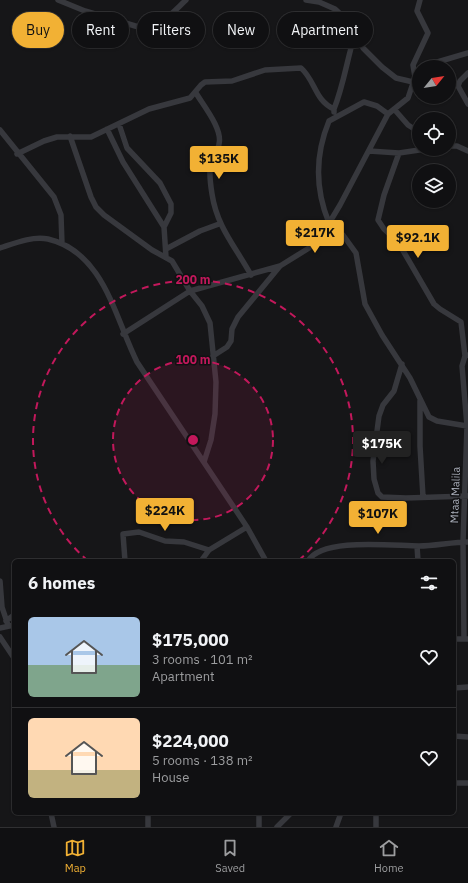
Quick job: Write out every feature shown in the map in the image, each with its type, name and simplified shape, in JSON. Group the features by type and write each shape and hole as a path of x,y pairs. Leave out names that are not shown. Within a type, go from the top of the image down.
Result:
{"street":[{"path":"58,0 85,11 142,28 152,27 163,21 186,0"},
{"path":"306,0 319,2 338,12"},
{"path":"415,60 428,33 417,11 420,0"},
{"path":"335,116 334,109 345,80 351,48"},
{"path":"363,48 382,68 396,78 412,78"},
{"path":"444,60 468,53"},
{"path":"17,154 44,141 70,136 78,138 91,137 149,109 190,98 205,82 232,81 265,70 297,66 307,73 321,101 334,109"},
{"path":"468,73 460,81 458,86 468,104"},
{"path":"123,334 190,291 280,266 308,248 328,224 388,114 408,98 412,88"},
{"path":"196,93 209,113 218,131 220,139 219,146 213,154 210,170 212,193 219,224 252,275"},
{"path":"388,114 376,106 364,102 335,116 329,121 320,150 318,188 321,205 328,224 343,235 356,253 365,304 382,335 402,364 431,419 467,426"},
{"path":"394,109 412,128"},
{"path":"119,124 128,148 153,174 169,198 171,204 170,213 164,227"},
{"path":"107,129 123,162 164,227 166,257"},
{"path":"0,130 17,154 54,197 62,215 62,244"},
{"path":"70,136 91,197 96,207 152,250 172,261 190,291 202,306 210,323 216,382 215,414 211,440 204,462"},
{"path":"456,146 468,152"},
{"path":"368,151 399,153 412,151"},
{"name":"Mtaa Malila","path":"399,153 384,194 378,220 384,229 398,242 434,304 440,310 461,322 466,355 462,366 467,399 465,542 466,639"},
{"path":"166,249 200,231 219,224"},
{"path":"0,248 33,239 47,239 62,244 90,264 105,288 123,334 137,362 247,527 265,559"},
{"path":"213,356 226,347 231,341 232,329 238,317 280,266"},
{"path":"402,364 394,391 383,405 379,416 373,461 374,479 378,493 382,497 466,496"},
{"path":"420,400 420,446 423,497"},
{"path":"202,559 209,550 247,527"},
{"path":"125,559 122,538 123,534 127,532 139,532 165,541 184,542 209,550"},
{"path":"310,559 315,554 336,547 357,544 418,546 465,542"},
{"path":"418,546 418,559"},
{"path":"0,581 2,607 10,624 0,628"},
{"path":"0,637 12,655"},
{"path":"456,688 468,687"},
{"path":"456,736 468,737"},
{"path":"456,783 468,783"},
{"path":"52,815 54,827"},
{"path":"148,815 148,827"},
{"path":"259,815 259,827"},
{"path":"277,827 289,815"},
{"path":"336,827 340,815"},
{"path":"376,815 376,827"}]}
